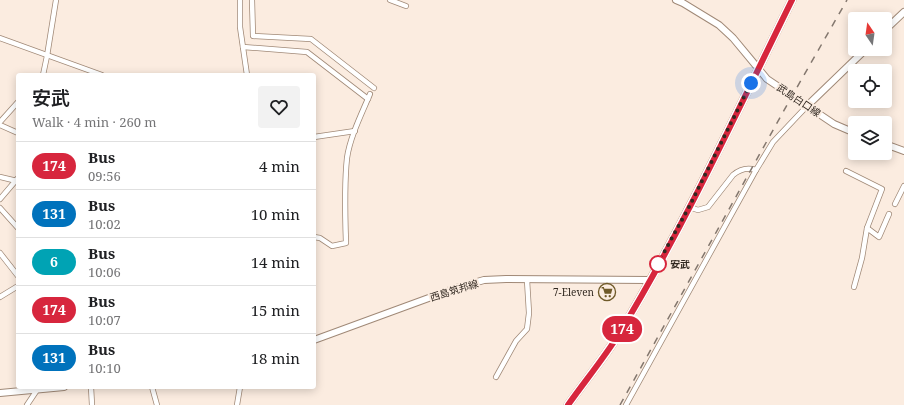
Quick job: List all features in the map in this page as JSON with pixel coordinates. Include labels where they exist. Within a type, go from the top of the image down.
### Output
[{"type":"main road","name":"武島白口線","points":[[676,0],[719,26],[733,38],[767,79],[796,99],[808,105],[834,124],[848,130]]},
{"type":"main road","points":[[568,405],[618,335],[649,280],[689,207],[792,0]]},
{"type":"main road","points":[[892,23],[904,12]]},
{"type":"main road","points":[[808,105],[859,56]]},
{"type":"main road","points":[[892,147],[904,151]]},
{"type":"main road","name":"西島筑邦線","points":[[316,339],[456,288],[484,280],[649,280]]},
{"type":"main road","points":[[0,393],[46,389]]},
{"type":"street","points":[[43,73],[56,0]]},
{"type":"street","points":[[240,0],[240,27],[246,73]]},
{"type":"street","points":[[252,0],[253,36],[311,39],[374,88]]},
{"type":"street","points":[[390,0],[406,6]]},
{"type":"street","points":[[0,38],[87,73]]},
{"type":"street","points":[[243,47],[307,52],[369,97],[355,131],[348,156],[345,203],[346,244],[332,246],[320,238],[316,237]]},
{"type":"street","points":[[0,122],[16,104]]},
{"type":"street","points":[[626,405],[756,170],[773,142],[808,105]]},
{"type":"street","points":[[0,125],[16,132]]},
{"type":"street","points":[[316,137],[355,131]]},
{"type":"street","points":[[689,207],[698,210],[708,207],[738,171],[744,169],[756,170]]},
{"type":"street","points":[[846,172],[882,189],[867,228],[862,258],[854,287]]},
{"type":"street","points":[[0,177],[16,180]]},
{"type":"street","points":[[0,198],[16,181]]},
{"type":"street","points":[[895,204],[904,186]]},
{"type":"street","points":[[0,208],[16,226]]},
{"type":"street","points":[[867,228],[879,237],[889,214]]},
{"type":"street","points":[[0,253],[16,273]]},
{"type":"street","points":[[496,378],[516,341],[526,329],[529,313],[527,280]]},
{"type":"street","points":[[0,296],[16,287]]},
{"type":"street","points":[[91,389],[92,405]]},
{"type":"street","points":[[153,389],[157,405]]},
{"type":"street","points":[[237,405],[240,389]]},
{"type":"street","points":[[28,405],[37,390]]},
{"type":"railway","points":[[620,405],[847,0]]},
{"type":"bus line","name":"174","points":[[568,405],[618,335],[649,280],[689,207],[792,0]]},
{"type":"place","name":"安武","points":[[658,264]]},
{"type":"place","name":"7-Eleven","points":[[607,292]]},
{"type":"route","points":[[658,264],[656,267],[689,207],[751,83]]}]
